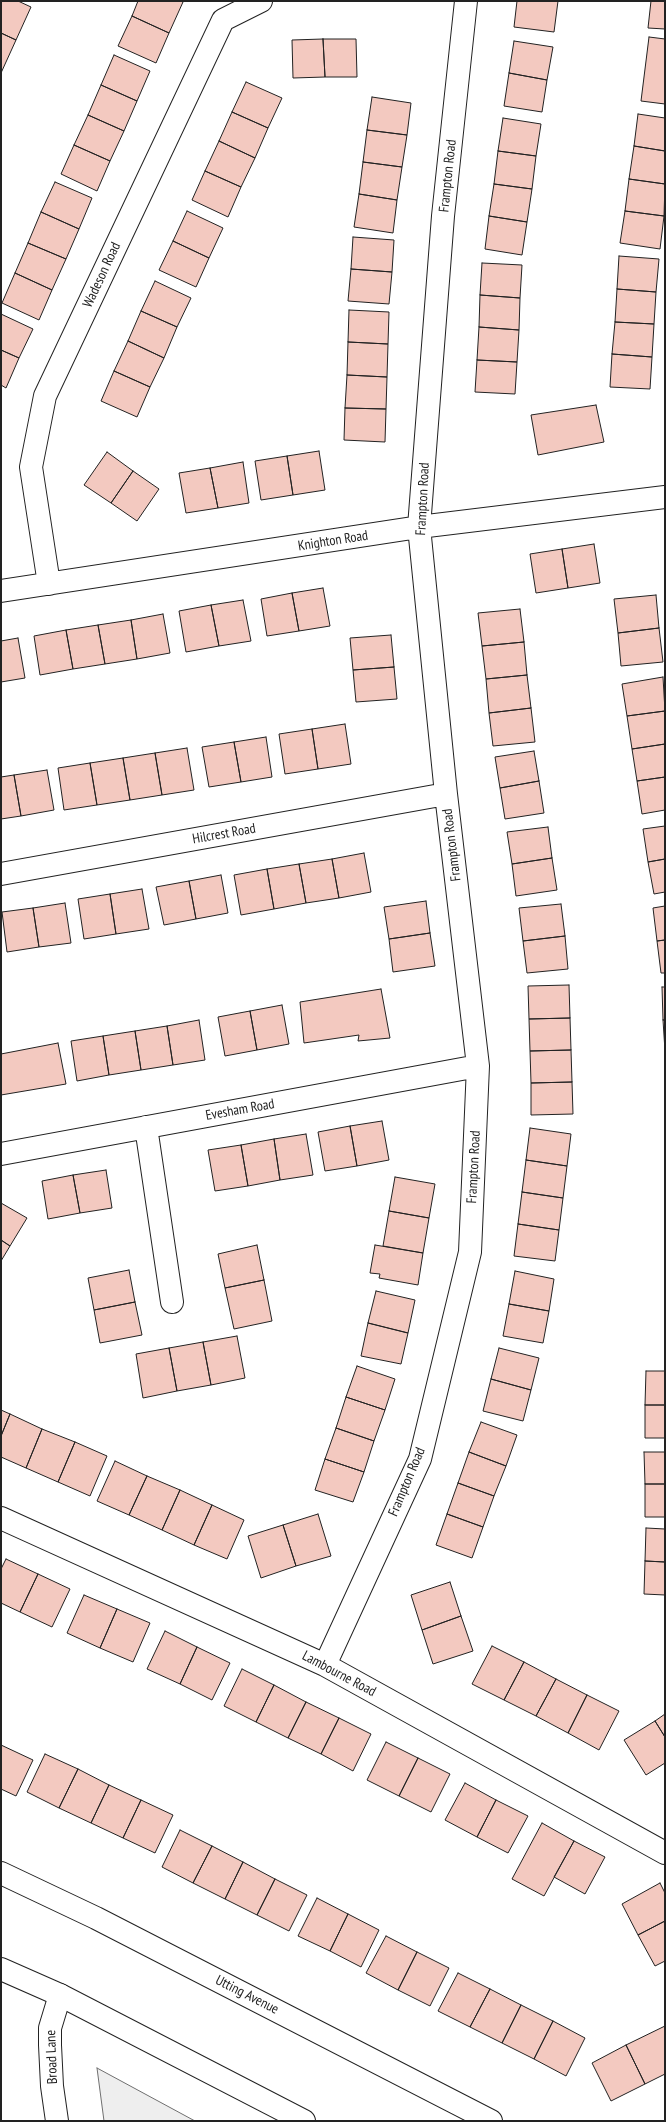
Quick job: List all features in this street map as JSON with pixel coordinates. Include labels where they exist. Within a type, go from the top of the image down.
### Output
[{"type":"street","name":"Wadeson Road","points":[[49,584],[31,467],[45,396],[223,20],[260,1]]},
{"type":"street","name":"Frampton Road","points":[[325,1665],[420,1458],[470,1252],[478,1066],[446,794],[419,528],[443,216],[466,1]]},
{"type":"street","name":"Knighton Road","points":[[1,591],[419,528],[665,497]]},
{"type":"street","name":"Hilcrest Road","points":[[1,874],[446,794]]},
{"type":"street","name":"Evesham Road","points":[[1,1154],[478,1066]]},
{"type":"street","points":[[146,1127],[172,1302]]},
{"type":"street","name":"Lambourne Road","points":[[1,1518],[325,1665],[665,1853]]},
{"type":"street","name":"Utting Avenue","points":[[1,1873],[96,1918],[491,2121]]},
{"type":"street","points":[[1,1969],[60,1995],[304,2121]]},
{"type":"street","name":"Broad Lane","points":[[58,2121],[52,2086],[50,2028],[60,1995]]},
{"type":"shaded area","points":[[97,2068],[195,2121],[104,2121]]},
{"type":"building","points":[[1,1],[18,1],[31,7],[16,40],[1,33]]},
{"type":"building","points":[[138,1],[183,2],[169,33],[132,16]]},
{"type":"building","points":[[517,1],[558,1],[554,32],[514,27]]},
{"type":"building","points":[[651,1],[665,1],[665,29],[648,28]]},
{"type":"building","points":[[132,16],[169,33],[156,63],[118,46]]},
{"type":"building","points":[[1,33],[16,40],[1,73]]},
{"type":"building","points":[[649,37],[665,39],[665,104],[641,101]]},
{"type":"building","points":[[323,39],[325,77],[293,78],[292,40]]},
{"type":"building","points":[[323,39],[356,39],[357,77],[325,77]]},
{"type":"building","points":[[514,41],[553,47],[547,80],[509,73]]},
{"type":"building","points":[[114,55],[150,71],[137,101],[101,85]]},
{"type":"building","points":[[509,73],[547,80],[542,112],[504,106]]},
{"type":"building","points":[[246,82],[282,98],[268,128],[232,112]]},
{"type":"building","points":[[101,85],[137,101],[124,131],[88,115]]},
{"type":"building","points":[[372,97],[411,103],[407,135],[367,130]]},
{"type":"building","points":[[232,112],[268,128],[255,158],[219,141]]},
{"type":"building","points":[[638,114],[665,118],[665,151],[634,146]]},
{"type":"building","points":[[88,115],[124,131],[110,161],[74,145]]},
{"type":"building","points":[[503,118],[541,124],[536,156],[498,151]]},
{"type":"building","points":[[367,130],[407,135],[402,167],[363,162]]},
{"type":"building","points":[[219,141],[255,158],[241,187],[205,171]]},
{"type":"building","points":[[74,145],[110,161],[97,191],[61,174]]},
{"type":"building","points":[[634,146],[665,151],[665,184],[629,179]]},
{"type":"building","points":[[498,151],[536,156],[532,189],[494,184]]},
{"type":"building","points":[[363,162],[402,167],[397,200],[359,194]]},
{"type":"building","points":[[205,171],[241,187],[228,217],[192,200]]},
{"type":"building","points":[[629,179],[665,184],[664,216],[625,211]]},
{"type":"building","points":[[55,182],[92,198],[79,229],[41,212]]},
{"type":"building","points":[[494,184],[532,189],[527,222],[489,216]]},
{"type":"building","points":[[359,194],[397,200],[393,233],[354,227]]},
{"type":"building","points":[[187,211],[223,228],[209,258],[173,241]]},
{"type":"building","points":[[625,211],[664,216],[660,249],[620,243]]},
{"type":"building","points":[[41,212],[79,229],[66,259],[28,243]]},
{"type":"building","points":[[489,216],[527,222],[522,255],[485,249]]},
{"type":"building","points":[[353,237],[394,240],[392,272],[351,269]]},
{"type":"building","points":[[173,241],[209,258],[196,287],[159,270]]},
{"type":"building","points":[[28,243],[66,259],[52,290],[15,273]]},
{"type":"building","points":[[619,256],[659,259],[656,292],[617,289]]},
{"type":"building","points":[[482,263],[522,265],[520,298],[480,295]]},
{"type":"building","points":[[351,269],[392,272],[389,304],[348,301]]},
{"type":"building","points":[[15,273],[52,290],[39,320],[2,303]]},
{"type":"building","points":[[155,281],[191,298],[177,327],[141,311]]},
{"type":"building","points":[[617,289],[656,292],[654,324],[615,322]]},
{"type":"building","points":[[480,295],[520,298],[519,330],[479,327]]},
{"type":"building","points":[[349,310],[389,312],[388,344],[348,342]]},
{"type":"building","points":[[141,311],[177,327],[164,358],[128,341]]},
{"type":"building","points":[[1,314],[33,329],[19,358],[1,350]]},
{"type":"building","points":[[615,322],[654,324],[652,357],[612,354]]},
{"type":"building","points":[[479,327],[519,330],[517,362],[477,360]]},
{"type":"building","points":[[128,341],[164,358],[150,387],[114,371]]},
{"type":"building","points":[[348,342],[388,344],[387,377],[347,375]]},
{"type":"building","points":[[1,350],[19,358],[6,388],[1,385]]},
{"type":"building","points":[[612,354],[652,357],[650,389],[610,387]]},
{"type":"building","points":[[477,360],[517,362],[515,394],[475,392]]},
{"type":"building","points":[[114,371],[150,387],[137,417],[101,401]]},
{"type":"building","points":[[347,375],[387,377],[386,409],[345,408]]},
{"type":"building","points":[[596,405],[604,442],[538,455],[531,415]]},
{"type":"building","points":[[345,408],[386,409],[385,442],[344,440]]},
{"type":"building","points":[[319,451],[325,490],[293,495],[287,456]]},
{"type":"building","points":[[107,452],[133,471],[111,503],[84,485]]},
{"type":"building","points":[[287,456],[293,495],[261,500],[255,461]]},
{"type":"building","points":[[243,462],[249,503],[218,508],[210,468]]},
{"type":"building","points":[[210,468],[218,508],[186,513],[179,473]]},
{"type":"building","points":[[133,471],[159,489],[137,521],[111,503]]},
{"type":"building","points":[[594,544],[600,583],[568,588],[562,549]]},
{"type":"building","points":[[562,549],[568,588],[536,593],[530,554]]},
{"type":"building","points":[[323,588],[330,626],[299,631],[292,593]]},
{"type":"building","points":[[292,593],[299,631],[267,636],[261,599]]},
{"type":"building","points":[[656,595],[659,628],[618,633],[614,599]]},
{"type":"building","points":[[243,600],[251,641],[219,646],[211,605]]},
{"type":"building","points":[[211,605],[219,646],[186,652],[179,611]]},
{"type":"building","points":[[520,609],[524,642],[482,646],[478,613]]},
{"type":"building","points":[[163,614],[170,653],[137,659],[131,620]]},
{"type":"building","points":[[131,620],[137,659],[105,664],[98,625]]},
{"type":"building","points":[[98,625],[105,664],[73,669],[66,630]]},
{"type":"building","points":[[659,628],[663,662],[621,666],[618,633]]},
{"type":"building","points":[[66,630],[73,669],[40,675],[34,636]]},
{"type":"building","points":[[391,635],[394,667],[353,670],[350,638]]},
{"type":"building","points":[[18,638],[25,678],[1,682],[1,641]]},
{"type":"building","points":[[524,642],[527,675],[486,679],[482,646]]},
{"type":"building","points":[[394,667],[397,699],[356,702],[353,670]]},
{"type":"building","points":[[527,675],[531,708],[489,713],[486,679]]},
{"type":"building","points":[[663,677],[665,711],[627,716],[622,684]]},
{"type":"building","points":[[531,708],[535,742],[493,746],[489,713]]},
{"type":"building","points":[[665,711],[665,744],[632,749],[627,716]]},
{"type":"building","points":[[345,724],[351,764],[318,769],[312,729]]},
{"type":"building","points":[[312,729],[318,769],[285,774],[279,734]]},
{"type":"building","points":[[266,737],[272,777],[241,782],[234,742]]},
{"type":"building","points":[[234,742],[241,782],[209,787],[202,747]]},
{"type":"building","points":[[665,744],[665,777],[637,781],[632,749]]},
{"type":"building","points":[[187,748],[194,790],[162,795],[155,753]]},
{"type":"building","points":[[534,751],[539,781],[500,788],[495,757]]},
{"type":"building","points":[[155,753],[162,795],[130,800],[123,758]]},
{"type":"building","points":[[123,758],[130,800],[97,805],[90,763]]},
{"type":"building","points":[[90,763],[97,805],[64,810],[58,768]]},
{"type":"building","points":[[47,770],[54,810],[21,816],[14,775]]},
{"type":"building","points":[[14,775],[21,816],[1,819],[1,777]]},
{"type":"building","points":[[665,777],[665,810],[642,814],[637,781]]},
{"type":"building","points":[[539,781],[544,813],[505,819],[500,788]]},
{"type":"building","points":[[665,826],[665,859],[648,862],[643,829]]},
{"type":"building","points":[[548,827],[552,858],[512,864],[507,832]]},
{"type":"building","points":[[364,853],[371,892],[339,898],[332,859]]},
{"type":"building","points":[[552,858],[557,890],[516,896],[512,864]]},
{"type":"building","points":[[332,859],[339,898],[306,903],[299,864]]},
{"type":"building","points":[[665,859],[665,892],[654,894],[648,862]]},
{"type":"building","points":[[299,864],[306,903],[274,909],[267,869]]},
{"type":"building","points":[[267,869],[274,909],[241,915],[234,875]]},
{"type":"building","points":[[221,875],[228,913],[196,919],[189,881]]},
{"type":"building","points":[[189,881],[196,919],[164,925],[156,887]]},
{"type":"building","points":[[142,889],[149,929],[116,934],[110,894]]},
{"type":"building","points":[[110,894],[116,934],[84,939],[78,899]]},
{"type":"building","points":[[426,901],[430,933],[389,939],[384,907]]},
{"type":"building","points":[[65,903],[71,943],[39,947],[33,908]]},
{"type":"building","points":[[561,904],[565,936],[523,941],[519,908]]},
{"type":"building","points":[[665,906],[665,940],[657,941],[653,908]]},
{"type":"building","points":[[33,908],[39,947],[7,952],[2,912]]},
{"type":"building","points":[[430,933],[435,966],[393,972],[389,939]]},
{"type":"building","points":[[565,936],[568,969],[527,973],[523,941]]},
{"type":"building","points":[[665,940],[665,973],[661,973],[657,941]]},
{"type":"building","points":[[569,985],[570,1018],[529,1019],[528,986]]},
{"type":"building","points":[[662,987],[665,987],[665,1020],[663,1020]]},
{"type":"building","points":[[381,989],[390,1038],[358,1041],[359,1035],[304,1043],[300,1002]]},
{"type":"building","points":[[282,1005],[289,1044],[257,1050],[250,1011]]},
{"type":"building","points":[[250,1011],[257,1050],[225,1056],[218,1017]]},
{"type":"building","points":[[570,1018],[571,1050],[530,1051],[529,1019]]},
{"type":"building","points":[[199,1020],[205,1060],[173,1065],[167,1026]]},
{"type":"building","points":[[663,1020],[665,1020],[665,1051]]},
{"type":"building","points":[[167,1026],[173,1065],[141,1070],[135,1031]]},
{"type":"building","points":[[135,1031],[141,1070],[109,1075],[103,1036]]},
{"type":"building","points":[[103,1036],[109,1075],[77,1081],[71,1041]]},
{"type":"building","points":[[58,1043],[66,1084],[1,1095],[1,1054]]},
{"type":"building","points":[[571,1050],[572,1082],[531,1083],[530,1051]]},
{"type":"building","points":[[572,1082],[573,1114],[531,1115],[531,1083]]},
{"type":"building","points":[[382,1121],[389,1160],[357,1166],[350,1126]]},
{"type":"building","points":[[350,1126],[357,1166],[325,1171],[318,1132]]},
{"type":"building","points":[[530,1128],[571,1134],[567,1166],[526,1160]]},
{"type":"building","points":[[306,1134],[313,1175],[280,1180],[274,1139]]},
{"type":"building","points":[[274,1139],[280,1180],[248,1186],[241,1145]]},
{"type":"building","points":[[241,1145],[248,1186],[215,1191],[208,1150]]},
{"type":"building","points":[[526,1160],[567,1166],[563,1198],[522,1192]]},
{"type":"building","points":[[106,1170],[112,1208],[80,1213],[73,1175]]},
{"type":"building","points":[[73,1175],[80,1213],[48,1219],[42,1181]]},
{"type":"building","points":[[395,1177],[435,1184],[429,1218],[389,1211]]},
{"type":"building","points":[[522,1192],[563,1198],[559,1230],[518,1224]]},
{"type":"building","points":[[1,1203],[27,1218],[10,1246],[1,1240]]},
{"type":"building","points":[[389,1211],[429,1218],[423,1253],[383,1246]]},
{"type":"building","points":[[518,1224],[559,1230],[555,1261],[514,1256]]},
{"type":"building","points":[[1,1240],[10,1246],[1,1261]]},
{"type":"building","points":[[257,1245],[264,1280],[225,1288],[218,1254]]},
{"type":"building","points":[[375,1245],[423,1253],[418,1285],[379,1278],[380,1274],[370,1273]]},
{"type":"building","points":[[129,1270],[135,1302],[94,1310],[88,1278]]},
{"type":"building","points":[[515,1271],[554,1279],[549,1311],[509,1304]]},
{"type":"building","points":[[264,1280],[272,1321],[234,1329],[225,1288]]},
{"type":"building","points":[[376,1291],[415,1300],[408,1333],[368,1323]]},
{"type":"building","points":[[135,1302],[142,1335],[100,1343],[94,1310]]},
{"type":"building","points":[[509,1304],[549,1311],[543,1343],[503,1336]]},
{"type":"building","points":[[368,1323],[408,1333],[401,1364],[361,1356]]},
{"type":"building","points":[[237,1336],[245,1378],[211,1385],[203,1342]]},
{"type":"building","points":[[203,1342],[211,1385],[177,1391],[169,1348]]},
{"type":"building","points":[[169,1348],[177,1391],[143,1398],[136,1354]]},
{"type":"building","points":[[499,1348],[539,1358],[531,1390],[491,1379]]},
{"type":"building","points":[[357,1366],[395,1379],[385,1410],[346,1397]]},
{"type":"building","points":[[646,1371],[665,1371],[665,1405],[645,1405]]},
{"type":"building","points":[[491,1379],[531,1390],[523,1421],[483,1411]]},
{"type":"building","points":[[346,1397],[385,1410],[374,1441],[336,1428]]},
{"type":"building","points":[[645,1405],[665,1405],[665,1438],[645,1438]]},
{"type":"building","points":[[1,1410],[10,1414],[1,1436]]},
{"type":"building","points":[[10,1414],[42,1429],[26,1468],[1,1457],[1,1436]]},
{"type":"building","points":[[481,1422],[517,1435],[506,1466],[469,1452]]},
{"type":"building","points":[[336,1428],[374,1441],[364,1472],[325,1459]]},
{"type":"building","points":[[42,1429],[75,1442],[58,1482],[26,1468]]},
{"type":"building","points":[[75,1442],[107,1456],[90,1496],[58,1482]]},
{"type":"building","points":[[469,1452],[506,1466],[494,1496],[458,1483]]},
{"type":"building","points":[[644,1452],[665,1452],[665,1484],[645,1484]]},
{"type":"building","points":[[325,1459],[364,1472],[353,1502],[315,1490]]},
{"type":"building","points":[[115,1461],[147,1476],[129,1515],[97,1501]]},
{"type":"building","points":[[147,1476],[180,1490],[162,1530],[129,1515]]},
{"type":"building","points":[[458,1483],[494,1496],[483,1527],[447,1514]]},
{"type":"building","points":[[645,1484],[665,1484],[665,1517],[645,1517]]},
{"type":"building","points":[[180,1490],[212,1505],[194,1545],[162,1530]]},
{"type":"building","points":[[212,1505],[244,1520],[227,1559],[194,1545]]},
{"type":"building","points":[[318,1514],[331,1556],[296,1566],[283,1525]]},
{"type":"building","points":[[447,1514],[483,1527],[472,1558],[436,1545]]},
{"type":"building","points":[[283,1525],[296,1566],[261,1578],[248,1536]]},
{"type":"building","points":[[646,1528],[665,1529],[665,1562],[645,1561]]},
{"type":"building","points":[[6,1559],[38,1574],[20,1612],[1,1603],[1,1569]]},
{"type":"building","points":[[645,1561],[665,1562],[665,1595],[644,1594]]},
{"type":"building","points":[[38,1574],[70,1589],[52,1627],[20,1612]]},
{"type":"building","points":[[450,1582],[461,1616],[422,1630],[411,1595]]},
{"type":"building","points":[[84,1595],[117,1609],[100,1648],[67,1633]]},
{"type":"building","points":[[117,1609],[150,1623],[133,1662],[100,1648]]},
{"type":"building","points":[[461,1616],[473,1651],[433,1664],[422,1630]]},
{"type":"building","points":[[165,1631],[197,1647],[180,1684],[147,1669]]},
{"type":"building","points":[[492,1646],[524,1662],[504,1700],[472,1684]]},
{"type":"building","points":[[197,1647],[230,1663],[212,1700],[180,1684]]},
{"type":"building","points":[[524,1662],[556,1679],[536,1716],[504,1700]]},
{"type":"building","points":[[242,1669],[274,1685],[256,1722],[224,1706]]},
{"type":"building","points":[[556,1679],[587,1695],[568,1733],[536,1716]]},
{"type":"building","points":[[274,1685],[306,1702],[288,1738],[256,1722]]},
{"type":"building","points":[[587,1695],[619,1711],[599,1750],[568,1733]]},
{"type":"building","points":[[306,1702],[339,1718],[321,1754],[288,1738]]},
{"type":"building","points":[[665,1714],[665,1737],[655,1721]]},
{"type":"building","points":[[339,1718],[371,1734],[353,1771],[321,1754]]},
{"type":"building","points":[[655,1721],[665,1737],[665,1763],[646,1775],[624,1740]]},
{"type":"building","points":[[386,1742],[418,1758],[399,1796],[367,1780]]},
{"type":"building","points":[[1,1745],[33,1760],[16,1796],[1,1789]]},
{"type":"building","points":[[45,1754],[78,1769],[59,1808],[27,1792]]},
{"type":"building","points":[[418,1758],[450,1774],[431,1812],[399,1796]]},
{"type":"building","points":[[78,1769],[109,1785],[91,1823],[59,1808]]},
{"type":"building","points":[[465,1783],[496,1800],[477,1837],[445,1820]]},
{"type":"building","points":[[109,1785],[141,1800],[123,1838],[91,1823]]},
{"type":"building","points":[[141,1800],[173,1815],[155,1853],[123,1838]]},
{"type":"building","points":[[496,1800],[528,1816],[508,1853],[477,1837]]},
{"type":"building","points":[[542,1823],[574,1841],[544,1896],[512,1879]]},
{"type":"building","points":[[180,1830],[212,1846],[193,1883],[162,1867]]},
{"type":"building","points":[[574,1841],[605,1857],[585,1894],[554,1877]]},
{"type":"building","points":[[212,1846],[243,1862],[225,1899],[193,1883]]},
{"type":"building","points":[[243,1862],[275,1879],[257,1915],[225,1899]]},
{"type":"building","points":[[275,1879],[307,1895],[289,1931],[257,1915]]},
{"type":"building","points":[[660,1883],[665,1893],[665,1921],[638,1935],[622,1904]]},
{"type":"building","points":[[317,1898],[348,1914],[330,1951],[298,1936]]},
{"type":"building","points":[[348,1914],[379,1930],[361,1967],[330,1951]]},
{"type":"building","points":[[665,1921],[665,1961],[655,1966],[638,1935]]},
{"type":"building","points":[[386,1936],[417,1952],[398,1990],[366,1973]]},
{"type":"building","points":[[417,1952],[449,1968],[430,2006],[398,1990]]},
{"type":"building","points":[[458,1973],[490,1989],[470,2027],[438,2011]]},
{"type":"building","points":[[490,1989],[521,2005],[502,2043],[470,2027]]},
{"type":"building","points":[[521,2005],[553,2021],[534,2059],[502,2043]]},
{"type":"building","points":[[553,2021],[585,2038],[566,2076],[534,2059]]},
{"type":"building","points":[[665,2026],[665,2074],[645,2084],[626,2045]]},
{"type":"building","points":[[626,2045],[645,2084],[611,2101],[592,2063]]}]
